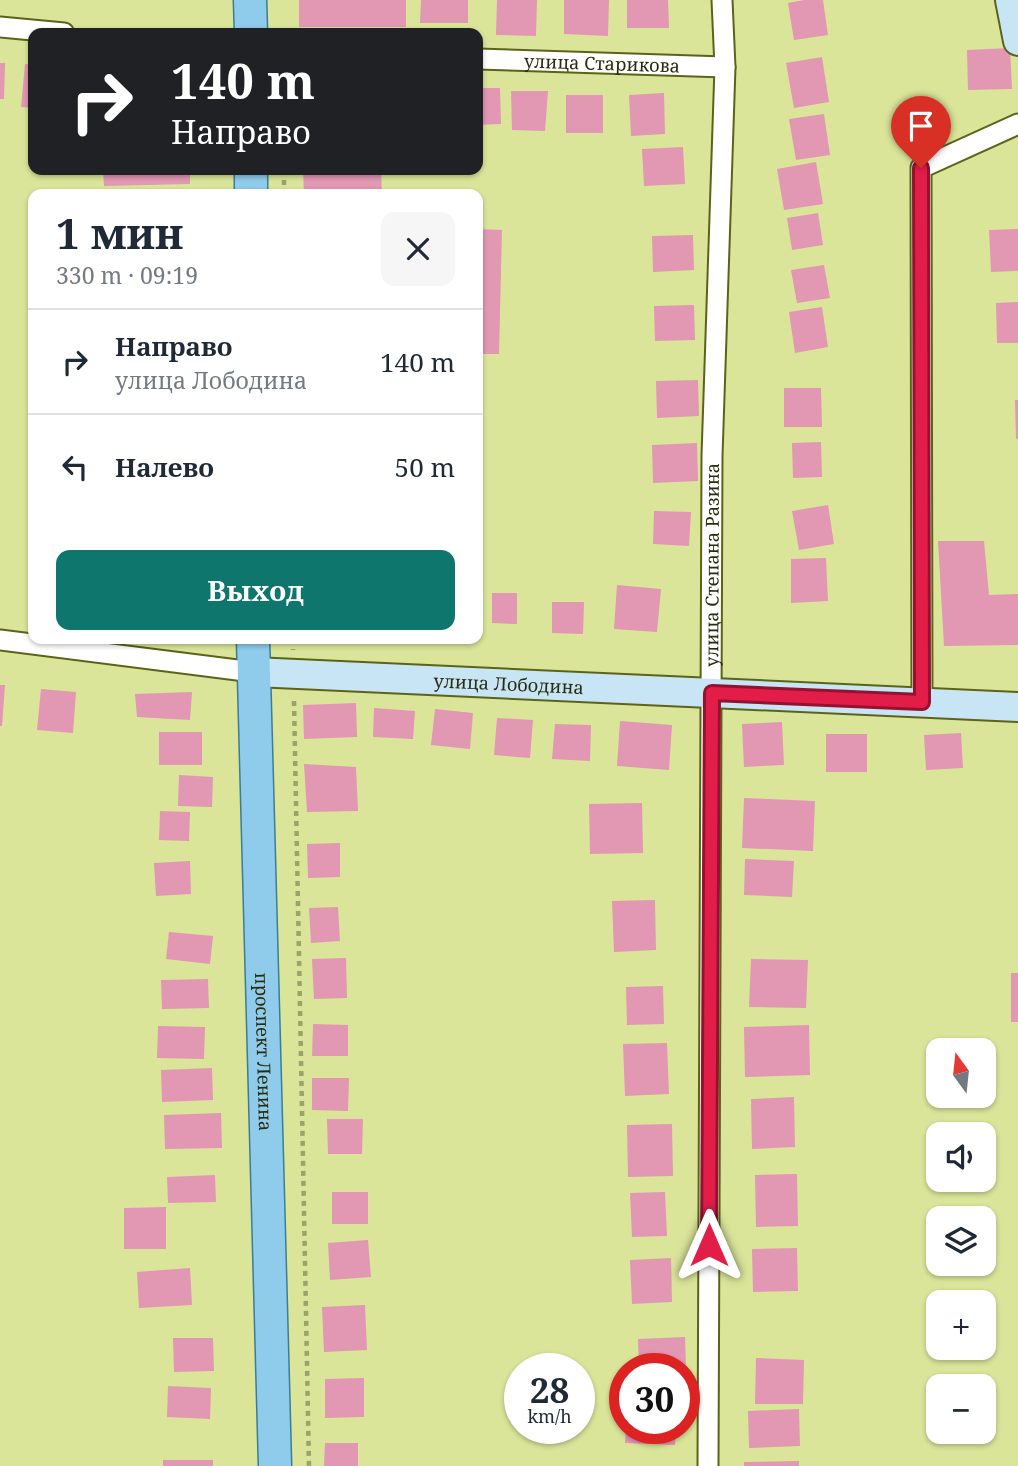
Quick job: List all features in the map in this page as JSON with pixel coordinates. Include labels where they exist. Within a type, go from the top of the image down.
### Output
[{"type":"main road","points":[[250,0],[251,28]]},
{"type":"main road","name":"проспект Ленина","points":[[253,644],[275,1466]]},
{"type":"street","name":"улица Степана Разина","points":[[708,1466],[712,456],[725,68],[722,0]]},
{"type":"street","points":[[1010,0],[1018,41]]},
{"type":"street","points":[[0,27],[28,30]]},
{"type":"street","name":"улица Старикова","points":[[483,59],[725,68]]},
{"type":"street","points":[[922,702],[921,168],[1018,124]]},
{"type":"street","name":"улица Лободина","points":[[0,640],[28,644]]},
{"type":"street","name":"улица Лободина","points":[[32,644],[253,672],[1018,707]]},
{"type":"path","points":[[293,644],[309,1466]]},
{"type":"building","points":[[299,0],[406,0],[406,27],[299,27]]},
{"type":"building","points":[[421,0],[468,0],[468,23],[420,23]]},
{"type":"building","points":[[497,0],[537,0],[536,36],[496,35]]},
{"type":"building","points":[[564,0],[609,0],[608,36],[564,34]]},
{"type":"building","points":[[627,0],[668,0],[669,28],[627,28]]},
{"type":"building","points":[[823,0],[828,35],[794,40],[788,3]]},
{"type":"building","points":[[1010,48],[1012,89],[968,90],[967,50]]},
{"type":"building","points":[[822,57],[829,102],[794,108],[786,63]]},
{"type":"building","points":[[0,63],[5,63],[4,99],[0,99]]},
{"type":"building","points":[[25,64],[28,64],[28,108],[21,107]]},
{"type":"building","points":[[483,88],[500,88],[501,124],[483,125]]},
{"type":"building","points":[[511,91],[548,91],[545,131],[512,130]]},
{"type":"building","points":[[664,93],[665,134],[631,136],[629,95]]},
{"type":"building","points":[[566,95],[603,95],[603,133],[566,133]]},
{"type":"building","points":[[824,114],[830,155],[796,160],[789,119]]},
{"type":"building","points":[[683,147],[685,184],[644,186],[642,149]]},
{"type":"building","points":[[816,162],[823,204],[784,210],[777,169]]},
{"type":"building","points":[[103,175],[190,175],[190,184],[104,186]]},
{"type":"building","points":[[303,175],[381,175],[382,189],[304,189]]},
{"type":"building","points":[[818,213],[823,245],[792,250],[787,218]]},
{"type":"building","points":[[483,229],[502,230],[499,354],[483,354]]},
{"type":"building","points":[[1018,229],[1018,271],[991,272],[989,230]]},
{"type":"building","points":[[693,235],[694,270],[653,272],[652,236]]},
{"type":"building","points":[[824,265],[830,298],[797,303],[791,270]]},
{"type":"building","points":[[1018,302],[1018,343],[997,343],[996,303]]},
{"type":"building","points":[[694,305],[695,340],[655,341],[654,306]]},
{"type":"building","points":[[822,307],[828,347],[795,353],[789,312]]},
{"type":"building","points":[[698,380],[699,416],[657,418],[656,381]]},
{"type":"building","points":[[784,388],[821,388],[822,427],[784,427]]},
{"type":"building","points":[[1015,400],[1018,400],[1018,439],[1016,439]]},
{"type":"building","points":[[821,442],[822,477],[793,478],[792,443]]},
{"type":"building","points":[[697,443],[698,481],[653,483],[652,445]]},
{"type":"building","points":[[828,505],[834,544],[799,550],[792,511]]},
{"type":"building","points":[[654,511],[691,512],[689,546],[653,544]]},
{"type":"building","points":[[938,541],[984,541],[989,595],[1018,594],[1018,645],[944,646]]},
{"type":"building","points":[[826,558],[828,601],[791,603],[791,559]]},
{"type":"building","points":[[617,585],[661,589],[657,632],[614,629]]},
{"type":"building","points":[[492,593],[517,593],[517,624],[492,623]]},
{"type":"building","points":[[552,602],[584,602],[583,634],[552,633]]},
{"type":"building","points":[[0,685],[5,685],[2,726],[0,726]]},
{"type":"building","points":[[41,689],[76,692],[73,733],[37,730]]},
{"type":"building","points":[[192,692],[190,720],[137,717],[135,694]]},
{"type":"building","points":[[356,703],[357,737],[304,739],[303,705]]},
{"type":"building","points":[[374,708],[415,711],[413,739],[373,737]]},
{"type":"building","points":[[435,709],[473,713],[470,749],[431,745]]},
{"type":"building","points":[[497,718],[533,720],[530,758],[494,755]]},
{"type":"building","points":[[620,721],[672,725],[669,770],[617,766]]},
{"type":"building","points":[[782,722],[784,765],[744,767],[742,724]]},
{"type":"building","points":[[555,724],[591,725],[590,761],[552,759]]},
{"type":"building","points":[[159,732],[202,732],[202,765],[159,765]]},
{"type":"building","points":[[961,733],[963,768],[926,770],[924,735]]},
{"type":"building","points":[[826,734],[867,734],[867,772],[826,772]]},
{"type":"building","points":[[304,764],[356,767],[358,811],[307,812]]},
{"type":"building","points":[[179,775],[213,777],[212,807],[178,806]]},
{"type":"building","points":[[744,798],[815,801],[813,851],[742,848]]},
{"type":"building","points":[[642,803],[643,853],[590,854],[589,804]]},
{"type":"building","points":[[160,811],[190,812],[189,841],[159,840]]},
{"type":"building","points":[[340,843],[340,877],[308,878],[307,844]]},
{"type":"building","points":[[745,859],[794,861],[792,897],[744,895]]},
{"type":"building","points":[[190,861],[191,894],[156,896],[154,863]]},
{"type":"building","points":[[655,900],[656,950],[614,952],[612,901]]},
{"type":"building","points":[[338,907],[340,941],[311,943],[309,908]]},
{"type":"building","points":[[169,932],[213,936],[210,964],[166,959]]},
{"type":"building","points":[[346,958],[347,998],[314,999],[312,959]]},
{"type":"building","points":[[751,959],[808,960],[806,1008],[749,1007]]},
{"type":"building","points":[[1011,973],[1018,973],[1018,1022],[1011,1022]]},
{"type":"building","points":[[208,979],[209,1008],[162,1009],[161,980]]},
{"type":"building","points":[[663,986],[664,1024],[627,1025],[626,987]]},
{"type":"building","points":[[313,1024],[348,1025],[348,1056],[312,1056]]},
{"type":"building","points":[[809,1025],[810,1075],[745,1077],[744,1027]]},
{"type":"building","points":[[158,1026],[205,1027],[204,1059],[157,1058]]},
{"type":"building","points":[[667,1043],[669,1094],[625,1096],[623,1044]]},
{"type":"building","points":[[212,1068],[213,1100],[162,1102],[161,1070]]},
{"type":"building","points":[[312,1078],[349,1078],[348,1111],[312,1110]]},
{"type":"building","points":[[794,1097],[795,1147],[752,1149],[751,1099]]},
{"type":"building","points":[[221,1113],[222,1148],[165,1149],[164,1115]]},
{"type":"building","points":[[327,1119],[363,1119],[362,1154],[328,1154]]},
{"type":"building","points":[[672,1124],[673,1176],[628,1177],[627,1125]]},
{"type":"building","points":[[797,1174],[798,1226],[756,1227],[755,1175]]},
{"type":"building","points":[[215,1175],[216,1202],[168,1203],[167,1177]]},
{"type":"building","points":[[332,1192],[368,1192],[368,1224],[332,1224]]},
{"type":"building","points":[[665,1192],[667,1236],[632,1237],[630,1193]]},
{"type":"building","points":[[166,1207],[166,1249],[124,1249],[124,1208]]},
{"type":"building","points":[[368,1240],[371,1277],[330,1280],[328,1243]]},
{"type":"building","points":[[797,1248],[798,1291],[753,1292],[752,1249]]},
{"type":"building","points":[[671,1258],[672,1302],[632,1304],[630,1260]]},
{"type":"building","points":[[190,1268],[192,1305],[139,1308],[137,1272]]},
{"type":"building","points":[[365,1305],[367,1350],[324,1352],[322,1307]]},
{"type":"building","points":[[685,1337],[686,1353],[638,1353],[638,1339]]},
{"type":"building","points":[[173,1338],[213,1338],[214,1371],[174,1372]]},
{"type":"building","points":[[756,1358],[804,1360],[803,1404],[755,1404]]},
{"type":"building","points":[[364,1378],[364,1417],[325,1418],[325,1379]]},
{"type":"building","points":[[168,1386],[211,1388],[210,1419],[167,1417]]},
{"type":"building","points":[[799,1409],[800,1446],[749,1448],[748,1411]]},
{"type":"building","points":[[325,1443],[358,1443],[358,1466],[324,1466]]},
{"type":"building","points":[[163,1460],[213,1460],[213,1466],[163,1466]]},
{"type":"building","points":[[799,1461],[799,1466],[744,1466],[744,1462]]},
{"type":"route","points":[[709,1245],[712,693],[922,702],[921,168]]}]
